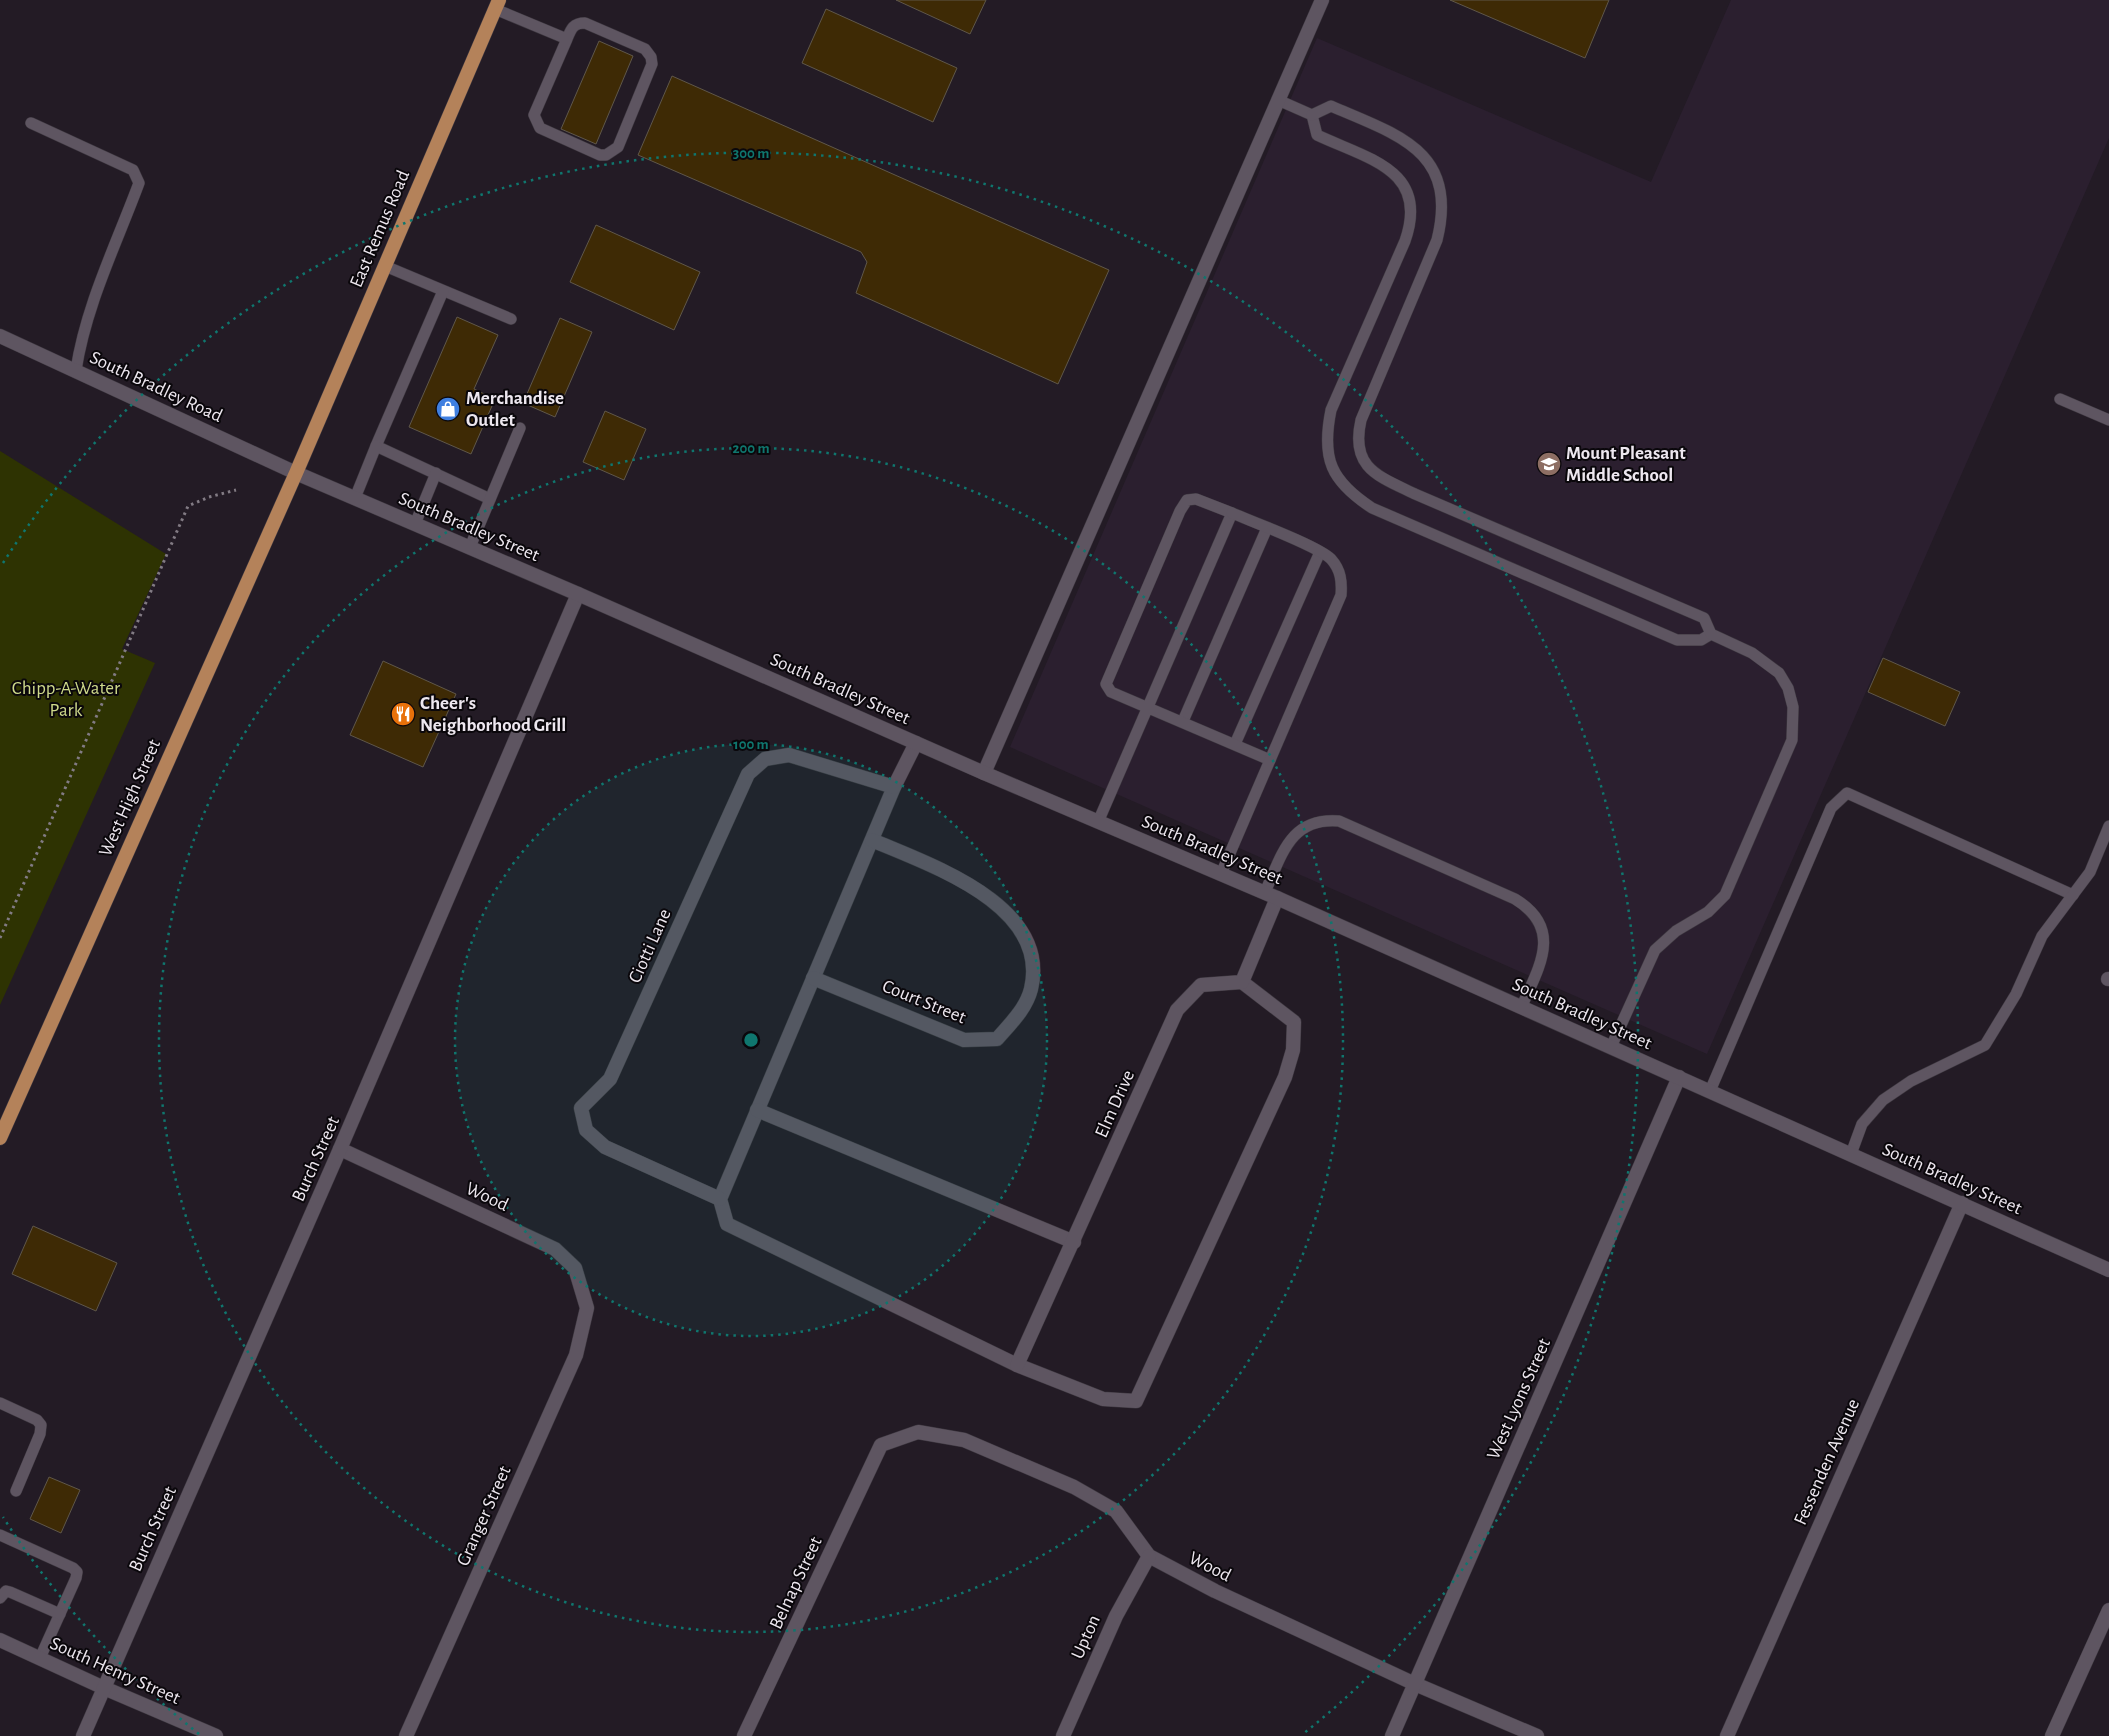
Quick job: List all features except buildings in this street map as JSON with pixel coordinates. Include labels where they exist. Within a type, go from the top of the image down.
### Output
[{"type":"main road","name":"East Remus Road","points":[[296,473],[497,4]]},
{"type":"main road","name":"West High Street","points":[[0,1138],[296,473]]},
{"type":"street","points":[[984,773],[1322,0]]},
{"type":"street","name":"South Bradley Road","points":[[0,336],[296,473]]},
{"type":"street","name":"South Bradley Street","points":[[296,473],[578,594],[984,773],[1271,895],[2109,1270]]},
{"type":"street","name":"Burch Street","points":[[83,1736],[340,1149],[578,594]]},
{"type":"street","points":[[916,743],[894,787],[720,1199],[727,1224],[1017,1365],[1103,1399],[1136,1401],[1285,1078],[1294,1050],[1294,1022],[1242,982],[1271,895]]},
{"type":"street","name":"Ciotti Lane","points":[[720,1199],[605,1147],[586,1130],[581,1108],[610,1079],[748,774],[765,759],[789,755],[894,787]]},
{"type":"street","name":"Court Street","points":[[813,978],[964,1040],[997,1039],[1020,1012],[1031,989],[1033,961],[1024,936],[1006,912],[960,879],[872,840]]},
{"type":"street","name":"Elm Drive","points":[[1017,1365],[1177,1010],[1201,985],[1242,982]]},
{"type":"street","name":"West Lyons Street","points":[[1392,1736],[1679,1077]]},
{"type":"street","points":[[757,1110],[1074,1242]]},
{"type":"street","name":"Wood","points":[[340,1149],[555,1249],[575,1268],[587,1308]]},
{"type":"street","name":"Fessenden Avenue","points":[[1727,1736],[1962,1203]]},
{"type":"street","name":"Granger Street","points":[[406,1736],[576,1355],[587,1308]]},
{"type":"street","name":"Wood","points":[[881,1445],[918,1432],[964,1440],[1074,1487],[1116,1511],[1149,1556],[1215,1591],[1415,1684],[1537,1736]]},
{"type":"street","name":"Belnap Street","points":[[744,1736],[881,1445]]},
{"type":"street","name":"Upton","points":[[1063,1736],[1116,1616],[1149,1556]]},
{"type":"street","points":[[2052,1736],[2109,1610]]},
{"type":"street","name":"South Henry Street","points":[[0,1640],[104,1688],[216,1736]]},
{"type":"lane","points":[[497,4],[567,39]]},
{"type":"lane","points":[[577,23],[585,23],[645,50],[651,57],[652,64],[618,147],[606,155],[540,128],[534,115],[567,39],[573,26],[577,23]]},
{"type":"lane","points":[[1278,100],[1312,115],[1331,106],[1398,135],[1412,145],[1428,161],[1437,179],[1442,197],[1442,217],[1437,240],[1361,420],[1357,438],[1364,462],[1371,470],[1385,480],[1415,494],[1704,618],[1712,634],[1752,653],[1779,674],[1788,688],[1793,707],[1792,740],[1725,895],[1708,912],[1676,931],[1655,950],[1611,1047]]},
{"type":"lane","points":[[1312,115],[1317,135],[1392,170],[1406,187],[1412,206],[1410,227],[1405,241],[1331,410],[1326,435],[1328,454],[1333,469],[1343,484],[1372,508],[1677,640],[1701,640],[1712,634]]},
{"type":"lane","points":[[32,123],[133,170],[139,183],[96,290],[80,344],[76,370]]},
{"type":"lane","points":[[385,266],[511,319]]},
{"type":"lane","points":[[355,498],[443,291]]},
{"type":"lane","points":[[2060,399],[2109,420]]},
{"type":"lane","points":[[470,547],[520,428]]},
{"type":"lane","points":[[376,446],[490,498]]},
{"type":"lane","points":[[415,524],[436,473]]},
{"type":"lane","points":[[1221,874],[1341,596],[1340,574],[1330,558],[1320,552],[1232,513],[1196,499],[1187,500],[1180,511],[1113,663],[1106,684],[1111,692],[1270,760]]},
{"type":"lane","points":[[1098,822],[1232,513]]},
{"type":"lane","points":[[1183,722],[1267,528]]},
{"type":"lane","points":[[1235,744],[1320,552]]},
{"type":"lane","points":[[1710,1091],[1831,808],[1847,793],[2073,894]]},
{"type":"lane","points":[[1271,895],[1286,845],[1294,834],[1306,826],[1327,820],[1339,821],[1515,899],[1528,907],[1537,918],[1543,930],[1544,945],[1543,958],[1521,1008]]},
{"type":"lane","points":[[1851,1154],[1862,1124],[1883,1100],[1911,1082],[1985,1045],[2016,994],[2042,936],[2090,872],[2109,826]]},
{"type":"lane","points":[[0,1403],[37,1420],[41,1426],[40,1434],[16,1491]]},
{"type":"lane","points":[[0,1535],[74,1568],[77,1572],[40,1658]]},
{"type":"lane","points":[[0,1598],[6,1591],[10,1592],[60,1614]]},
{"type":"path","points":[[0,938],[188,506],[209,497],[236,490]]},
{"type":"shaded area","name":"Mount Pleasant Middle School","points":[[1731,0],[2109,0],[2109,138],[1707,1054],[1010,747],[1317,38],[1651,182]]},
{"type":"green space","name":"Chipp-A-Water Park","points":[[0,451],[166,554],[122,649],[155,663],[0,1005]]},
{"type":"place","name":"Merchandise Outlet","points":[[448,409]]},
{"type":"place","name":"Mount Pleasant Middle School","points":[[1549,464]]},
{"type":"place","name":"Cheer's Neighborhood Grill","points":[[403,714]]}]
